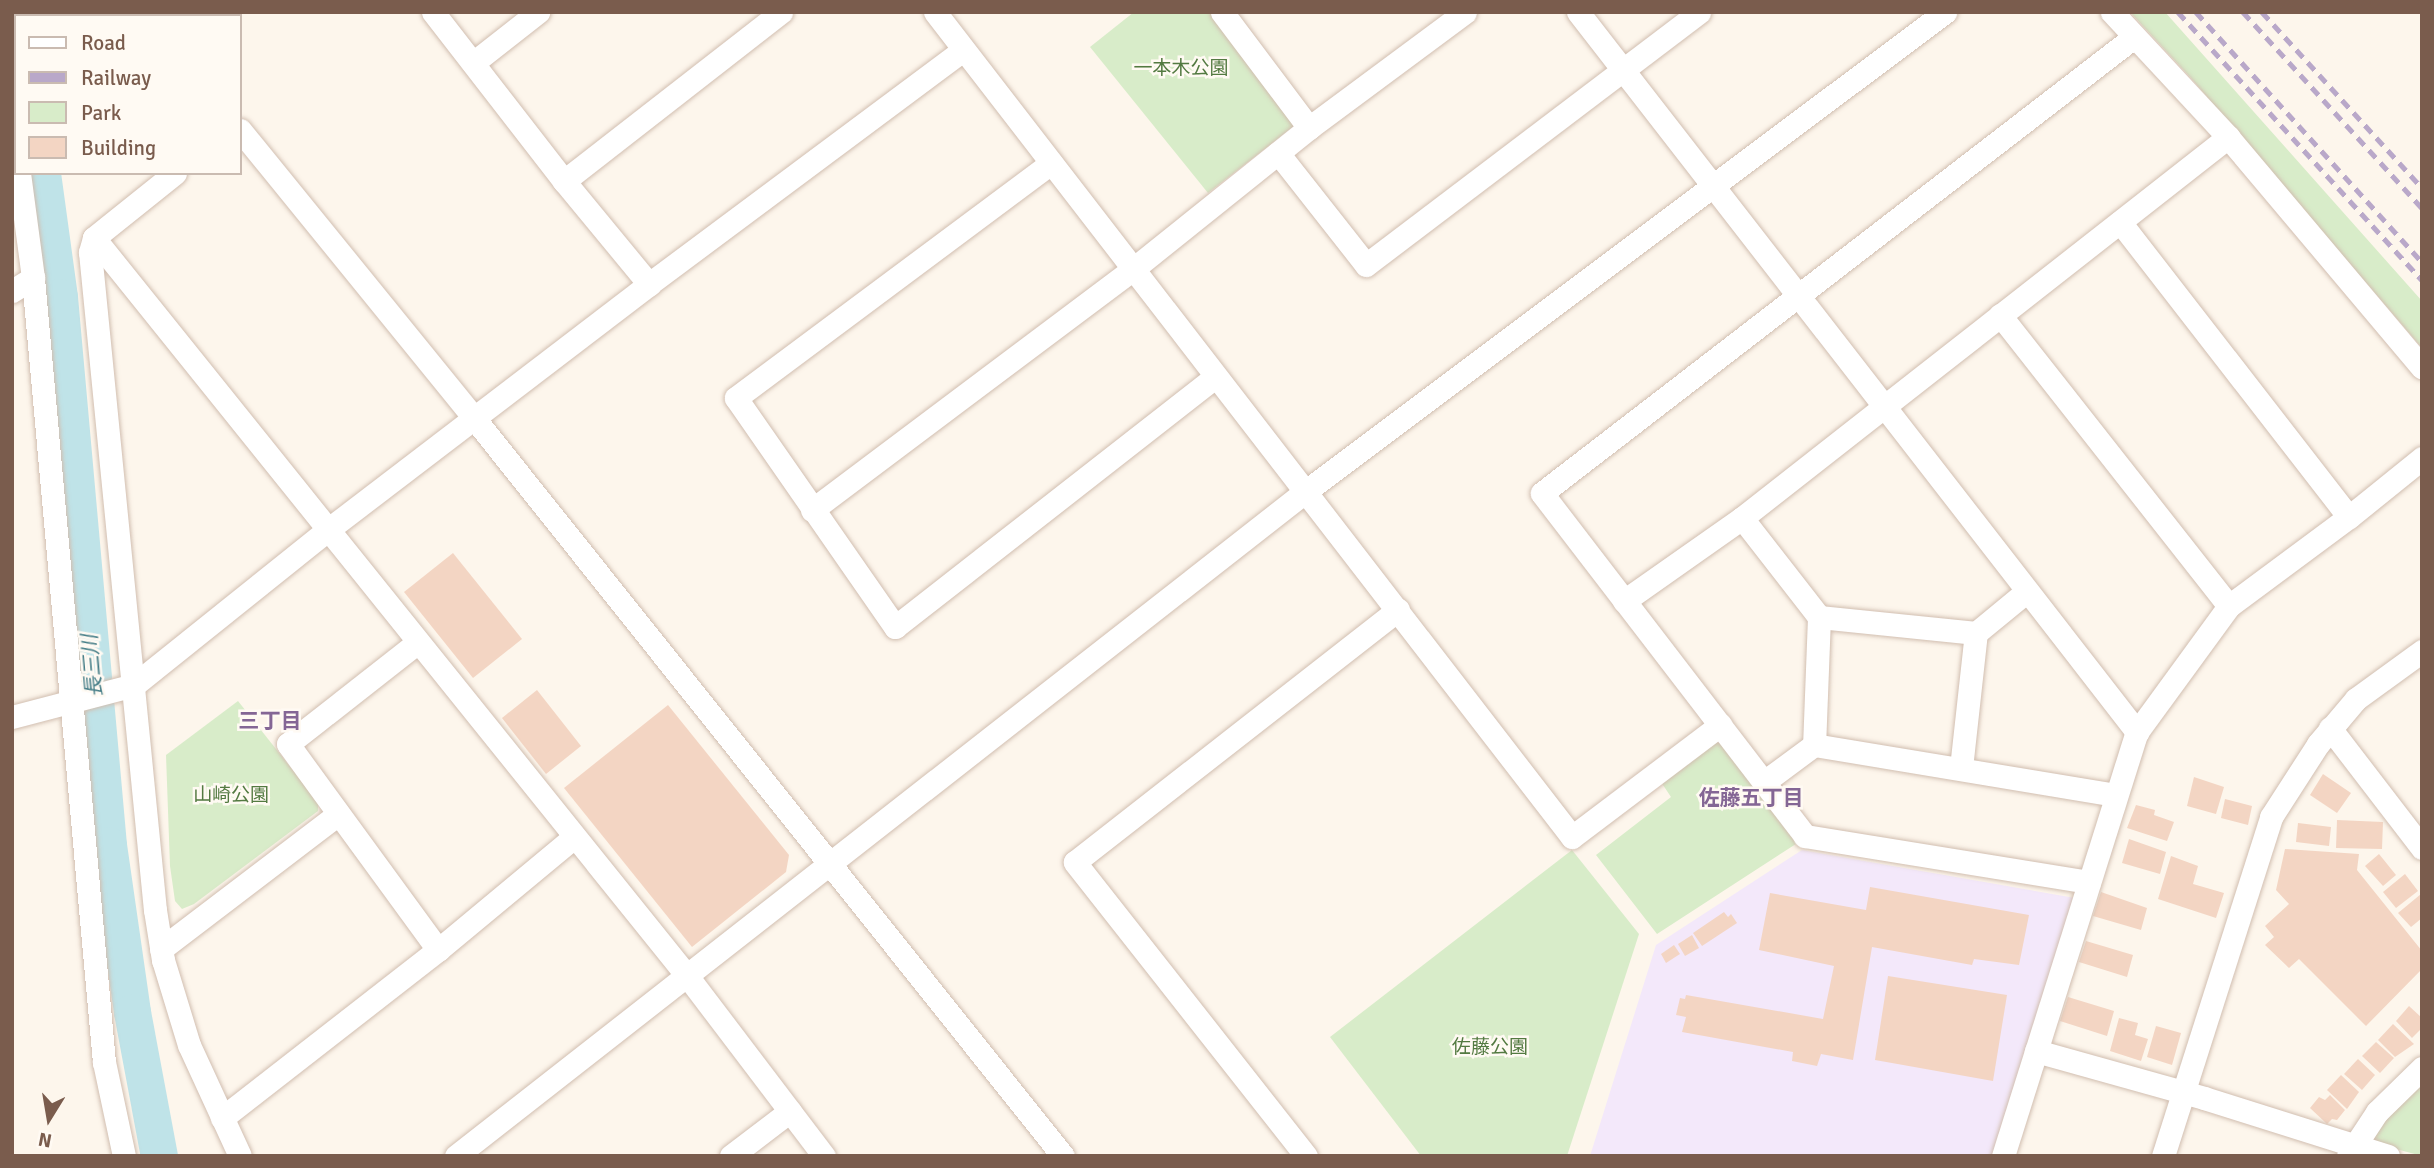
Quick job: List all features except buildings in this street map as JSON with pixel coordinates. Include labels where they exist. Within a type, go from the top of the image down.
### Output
[{"type":"street","points":[[433,12],[564,181],[649,284]]},
{"type":"street","points":[[472,63],[538,12]]},
{"type":"street","points":[[564,181],[781,12]]},
{"type":"street","points":[[935,12],[1572,837],[1720,725]]},
{"type":"street","points":[[812,510],[1133,269],[1309,128],[1465,12]]},
{"type":"street","points":[[1577,12],[2137,732]]},
{"type":"street","points":[[1278,153],[1366,265],[1699,12]]},
{"type":"street","points":[[456,1156],[1307,491],[1945,12]]},
{"type":"street","points":[[2112,12],[2228,137],[2422,367]]},
{"type":"street","points":[[1231,15],[1309,128]]},
{"type":"street","points":[[2089,882],[1805,836],[1542,493],[2134,37]]},
{"type":"street","points":[[12,717],[135,685],[329,529],[649,284],[963,50]]},
{"type":"street","points":[[242,132],[474,418],[1063,1156]]},
{"type":"street","points":[[1624,601],[1742,518],[2228,137]]},
{"type":"street","points":[[1051,163],[736,398],[895,627],[1215,377]]},
{"type":"street","points":[[19,175],[33,278],[103,1048],[124,1156]]},
{"type":"street","points":[[173,175],[94,238],[90,252],[135,685],[148,841],[162,948],[189,1045],[240,1156]]},
{"type":"street","points":[[2120,222],[2349,517]]},
{"type":"street","points":[[94,238],[688,977],[824,1156]]},
{"type":"street","points":[[12,291],[33,278]]},
{"type":"street","points":[[2000,315],[2229,606]]},
{"type":"street","points":[[2003,1156],[2137,732],[2229,606],[2349,517],[2422,458]]},
{"type":"street","points":[[1742,518],[1819,617],[1814,745]]},
{"type":"street","points":[[1961,768],[1976,633],[2027,591]]},
{"type":"street","points":[[1306,1156],[1075,862],[1398,610]]},
{"type":"street","points":[[1819,617],[1976,633]]},
{"type":"street","points":[[418,642],[288,744],[438,950]]},
{"type":"street","points":[[2163,1156],[2271,817],[2330,728],[2356,699],[2422,651]]},
{"type":"street","points":[[2330,728],[2422,848]]},
{"type":"street","points":[[1764,782],[1814,745],[2115,795]]},
{"type":"street","points":[[162,948],[338,814]]},
{"type":"street","points":[[222,1118],[438,950],[574,837]]},
{"type":"street","points":[[2036,1051],[2183,1092],[2350,1150],[2388,1156]]},
{"type":"street","points":[[2350,1150],[2377,1112],[2422,1068]]},
{"type":"street","points":[[730,1156],[790,1111]]},
{"type":"shaded area","points":[[1802,850],[2075,898],[1993,1156],[1590,1156],[1656,945]]},
{"type":"green space","name":"一本木公園","points":[[1134,12],[1209,12],[1294,126],[1208,193],[1090,47]]},
{"type":"green space","points":[[2130,12],[2165,12],[2422,301],[2422,348],[2191,78]]},
{"type":"green space","name":"山崎公園","points":[[238,701],[318,802],[318,811],[194,904],[182,909],[175,901],[170,866],[166,755]]},
{"type":"green space","points":[[1711,742],[1722,743],[1799,842],[1657,934],[1596,855],[1671,797],[1659,779]]},
{"type":"green space","name":"佐藤公園","points":[[1572,850],[1639,934],[1567,1156],[1421,1156],[1330,1037]]},
{"type":"green space","points":[[2422,1084],[2422,1156],[2370,1142],[2373,1131]]},
{"type":"waterway","name":"長三川","points":[[42,175],[59,297],[108,845],[132,1012],[159,1156]]},
{"type":"railway","points":[[2178,12],[2422,280]]},
{"type":"railway","points":[[2196,12],[2422,262]]},
{"type":"railway","points":[[2243,12],[2422,208]]},
{"type":"railway","points":[[2262,12],[2422,188]]},
{"type":"district","name":"三丁目","points":[[270,721]]},
{"type":"district","name":"佐藤五丁目","points":[[1751,798]]}]
